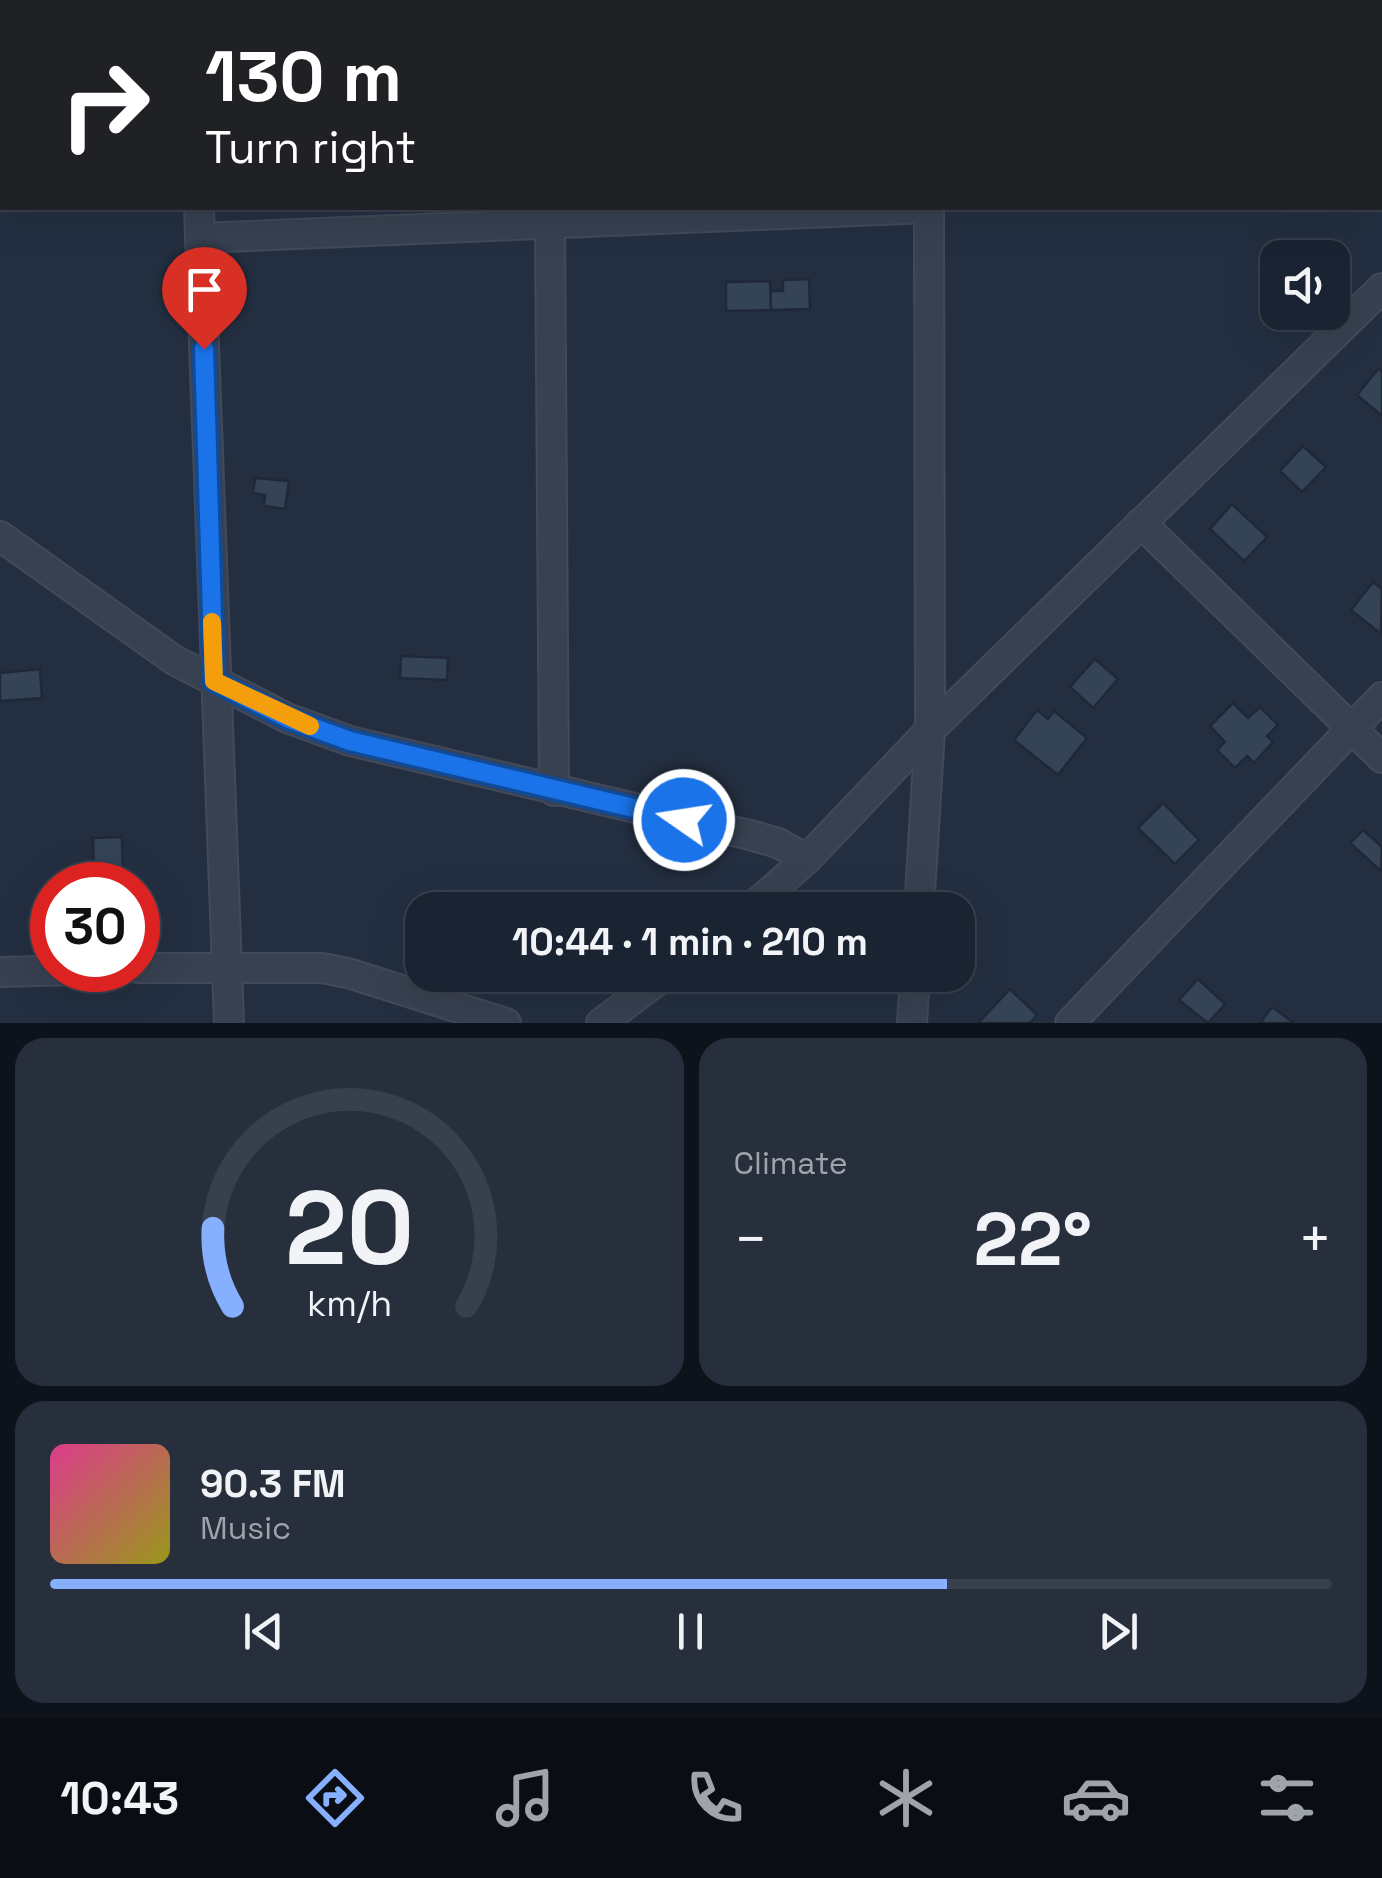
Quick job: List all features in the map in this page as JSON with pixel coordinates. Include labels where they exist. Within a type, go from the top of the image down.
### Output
[{"type":"street","points":[[199,210],[230,1023]]},
{"type":"street","points":[[200,238],[882,210]]},
{"type":"street","points":[[920,892],[930,730],[929,210]]},
{"type":"street","points":[[550,224],[554,791]]},
{"type":"street","points":[[771,892],[807,860],[930,730],[1382,288]]},
{"type":"street","points":[[1141,524],[1382,758]]},
{"type":"street","points":[[0,536],[130,631],[214,681],[287,718],[350,741],[750,835],[778,844],[807,860]]},
{"type":"street","points":[[1070,1023],[1382,697]]},
{"type":"street","points":[[160,968],[228,966],[348,973],[506,1023]]},
{"type":"street","points":[[0,972],[30,971]]},
{"type":"street","points":[[601,1023],[642,992]]},
{"type":"street","points":[[912,1023],[914,992]]},
{"type":"building","points":[[809,279],[810,309],[771,310],[770,291],[783,291],[783,280]]},
{"type":"building","points":[[770,281],[771,310],[726,311],[726,282]]},
{"type":"building","points":[[1379,368],[1382,371],[1382,416],[1357,395]]},
{"type":"building","points":[[1303,446],[1326,467],[1302,492],[1280,471]]},
{"type":"building","points":[[255,478],[289,481],[285,509],[264,506],[265,495],[253,493]]},
{"type":"building","points":[[1232,504],[1267,537],[1244,561],[1210,529]]},
{"type":"building","points":[[1373,582],[1382,589],[1381,634],[1351,610]]},
{"type":"building","points":[[401,656],[448,658],[447,680],[400,678]]},
{"type":"building","points":[[1095,659],[1118,679],[1093,708],[1070,687]]},
{"type":"building","points":[[40,669],[42,698],[0,701],[0,673]]},
{"type":"building","points":[[1233,703],[1248,718],[1260,707],[1278,725],[1267,736],[1273,742],[1254,763],[1247,756],[1235,768],[1217,750],[1225,742],[1210,726]]},
{"type":"building","points":[[1037,710],[1048,719],[1054,711],[1087,738],[1058,775],[1014,740]]},
{"type":"building","points":[[1163,803],[1199,840],[1175,864],[1138,828]]},
{"type":"building","points":[[1363,830],[1382,847],[1381,871],[1350,843]]},
{"type":"building","points":[[122,837],[123,862],[94,862],[93,838]]},
{"type":"building","points":[[1198,979],[1225,1004],[1208,1023],[1179,1000]]},
{"type":"building","points":[[1010,989],[1037,1015],[1030,1023],[978,1023]]},
{"type":"building","points":[[1272,1007],[1294,1023],[1260,1023]]},
{"type":"slow traffic","points":[[212,622],[214,681],[310,726]]},
{"type":"route","points":[[204,349],[214,681],[287,718],[350,741],[684,820]]}]
